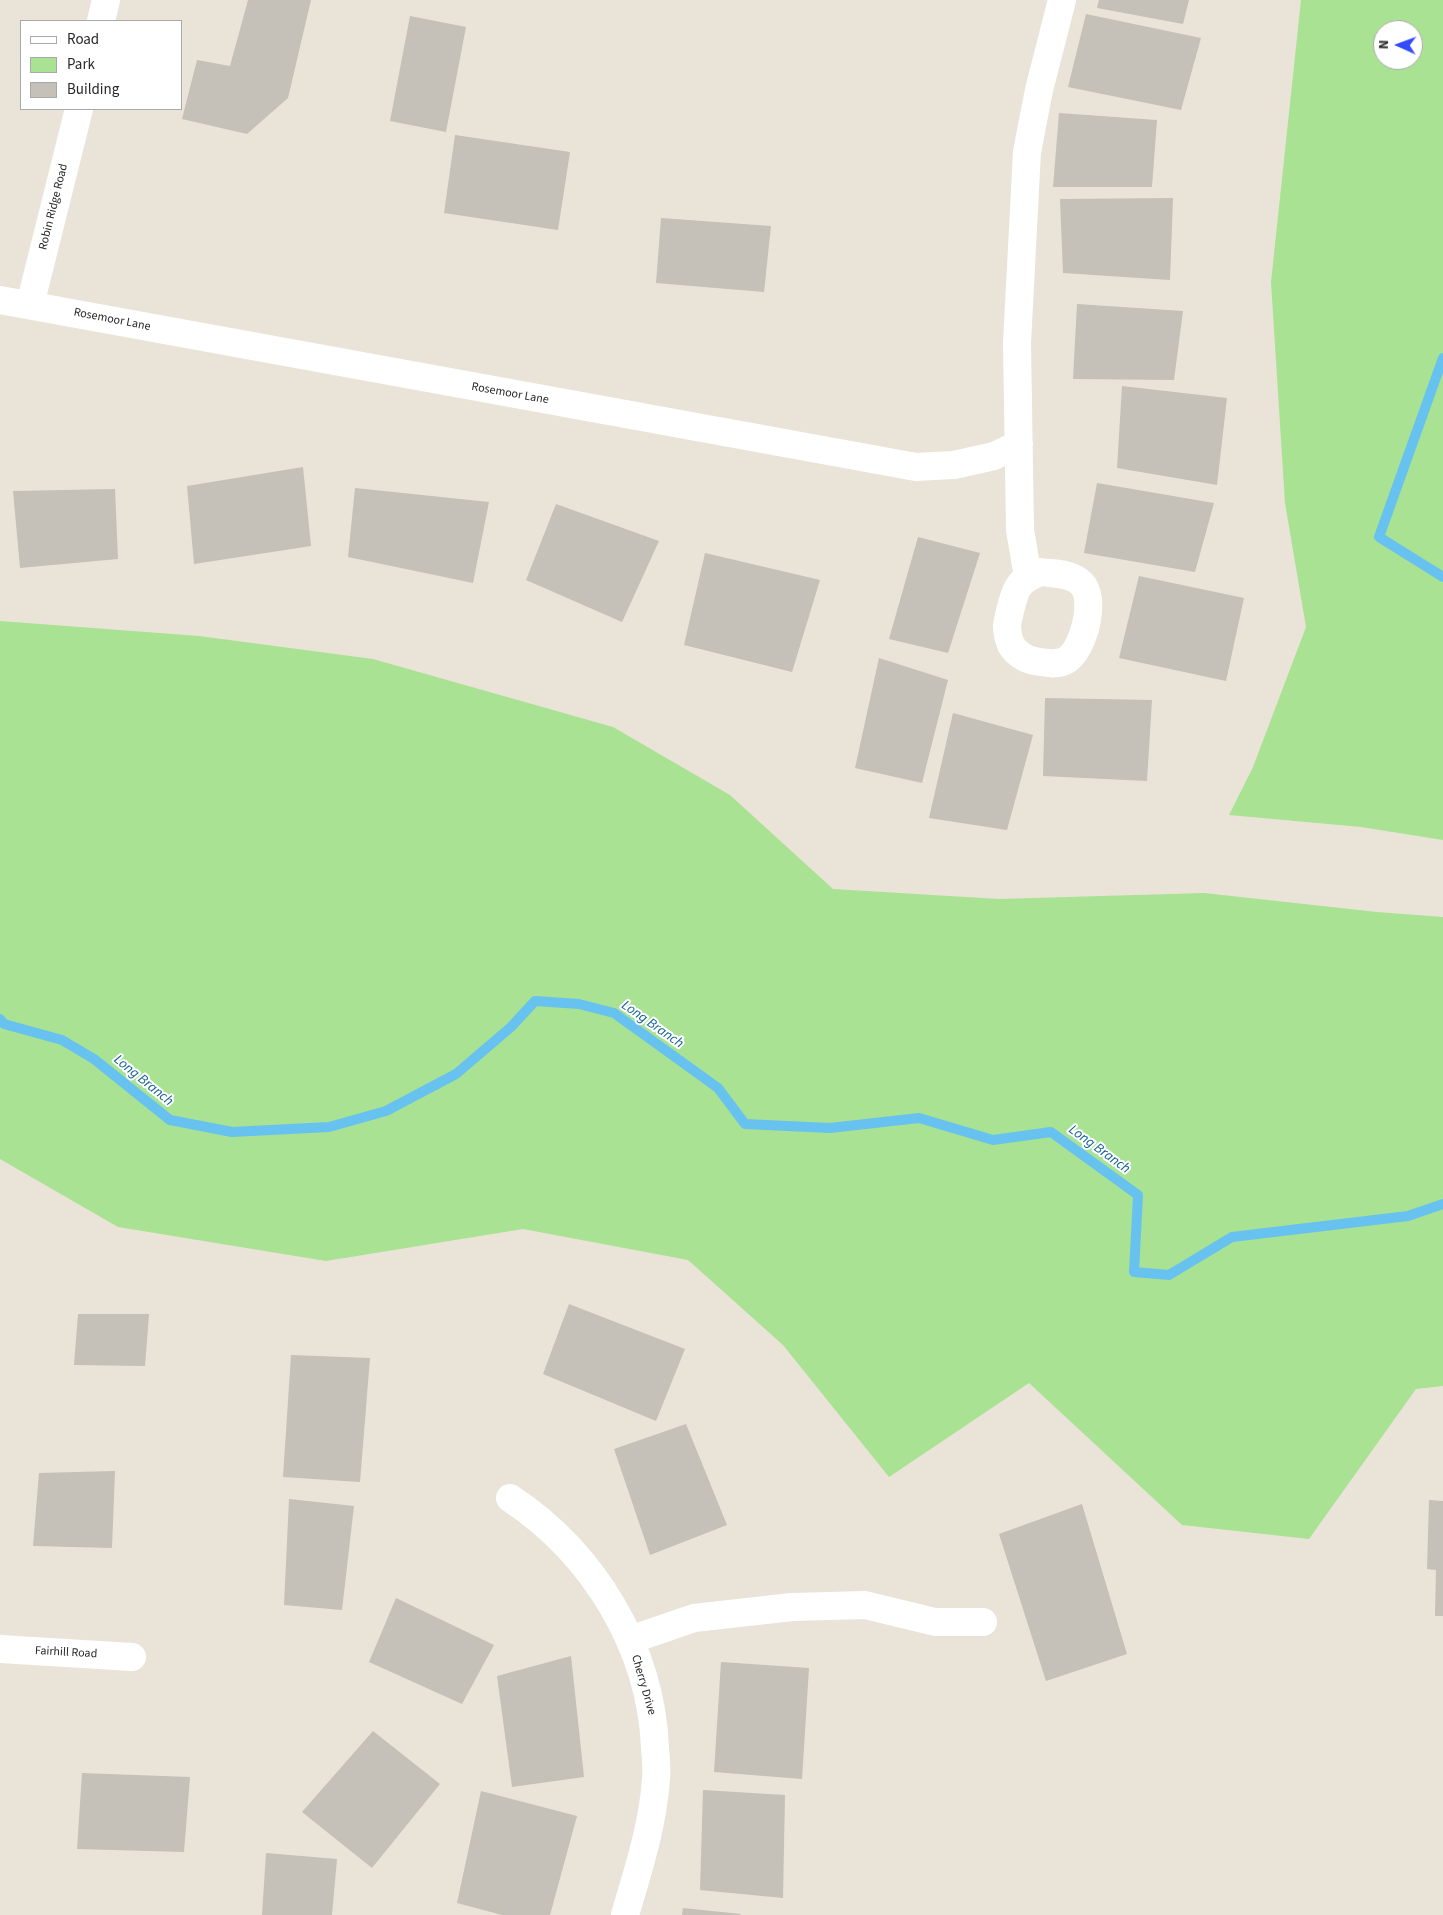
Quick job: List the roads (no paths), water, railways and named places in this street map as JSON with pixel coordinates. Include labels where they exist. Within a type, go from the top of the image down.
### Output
[{"type":"street","points":[[101,20],[106,0]]},
{"type":"street","points":[[1028,577],[1020,530],[1017,343],[1027,152],[1038,90],[1062,0]]},
{"type":"street","name":"Robin Ridge Road","points":[[30,305],[79,110]]},
{"type":"street","name":"Rosemoor Lane","points":[[0,300],[916,467],[954,466],[994,456],[1019,444]]},
{"type":"street","name":"Cherry Drive","points":[[510,1498],[567,1545],[600,1585],[626,1629],[643,1674],[654,1725],[656,1777],[650,1829],[625,1915]]},
{"type":"street","points":[[630,1640],[694,1618],[792,1607],[865,1605],[936,1622],[983,1622]]},
{"type":"street","name":"Fairhill Road","points":[[0,1650],[132,1656]]},
{"type":"waterway","points":[[1443,358],[1379,537],[1443,577]]},
{"type":"waterway","name":"Long Branch","points":[[0,1019],[4,1024],[62,1040],[94,1059],[170,1120],[232,1132],[329,1127],[386,1111],[456,1074],[511,1027],[535,1001],[579,1004],[614,1013],[718,1088],[745,1124],[830,1128],[919,1118],[993,1140],[1051,1132],[1138,1195],[1134,1272],[1169,1275],[1232,1237],[1408,1216],[1443,1204]]}]
